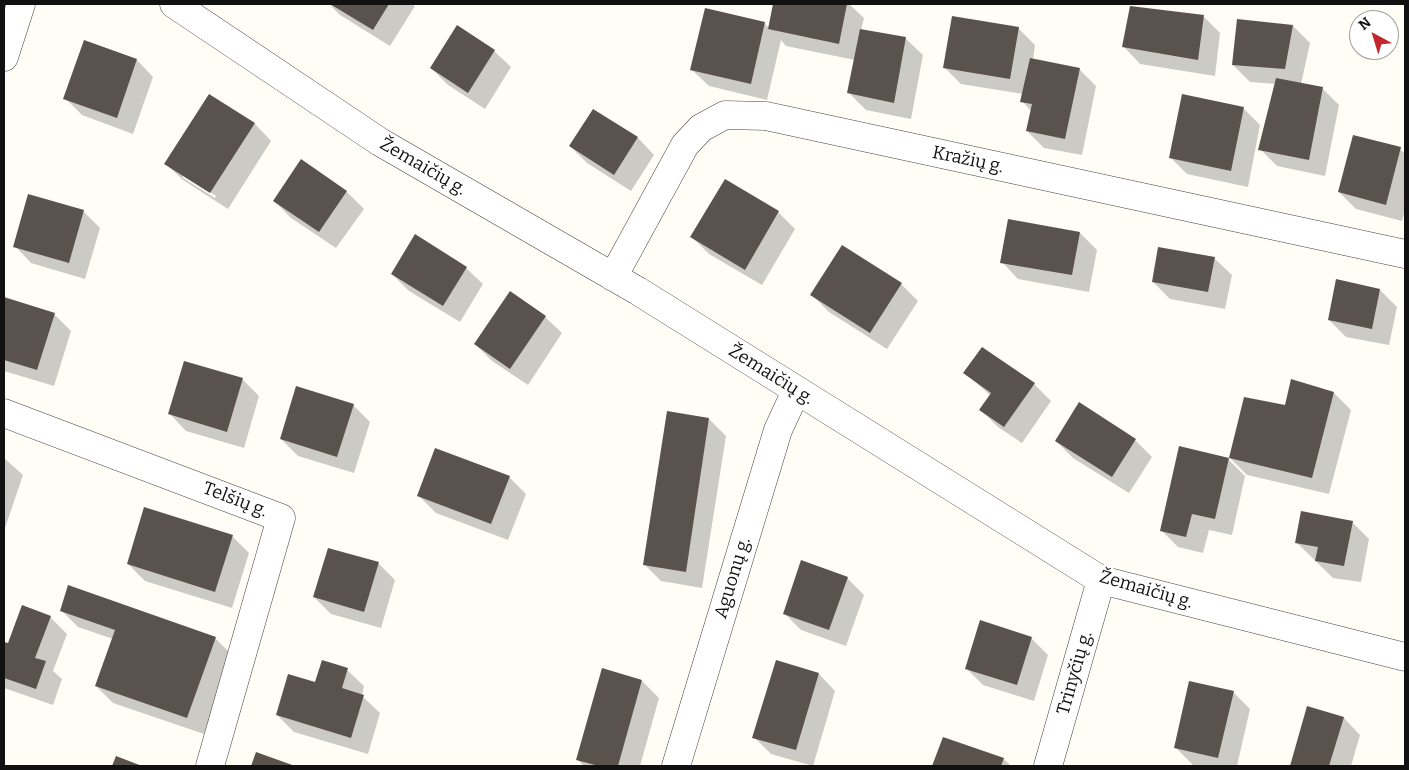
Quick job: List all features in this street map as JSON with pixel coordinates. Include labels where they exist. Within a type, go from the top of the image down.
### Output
[{"type":"street","points":[[4,57],[21,4]]},
{"type":"street","name":"Žemaičių g.","points":[[174,4],[380,142],[613,277],[1101,580],[1405,657]]},
{"type":"street","name":"Kražių g.","points":[[613,277],[685,145],[701,128],[726,115],[766,116],[1405,254]]},
{"type":"street","name":"Aguonų g.","points":[[676,766],[778,430],[796,391]]},
{"type":"street","name":"Telšių g.","points":[[4,413],[281,518],[210,766]]},
{"type":"street","name":"Trinyčių g.","points":[[1048,766],[1101,580]]},
{"type":"building","points":[[330,4],[389,4],[373,30]]},
{"type":"building","points":[[773,4],[847,4],[839,44],[768,29]]},
{"type":"building","points":[[1130,6],[1204,15],[1198,60],[1122,47]]},
{"type":"building","points":[[705,8],[765,22],[751,84],[690,70]]},
{"type":"building","points":[[952,16],[1019,27],[1010,79],[943,68]]},
{"type":"building","points":[[1237,19],[1293,25],[1285,69],[1232,65]]},
{"type":"building","points":[[457,25],[495,50],[468,93],[430,68]]},
{"type":"building","points":[[860,29],[906,37],[894,103],[847,93]]},
{"type":"building","points":[[84,40],[137,59],[117,118],[63,99]]},
{"type":"building","points":[[1030,58],[1080,68],[1065,139],[1026,131],[1032,104],[1020,102]]},
{"type":"building","points":[[1276,78],[1323,87],[1309,160],[1258,150]]},
{"type":"building","points":[[209,94],[255,123],[210,193],[164,164]]},
{"type":"building","points":[[1182,94],[1244,107],[1231,171],[1169,158]]},
{"type":"building","points":[[593,109],[638,137],[614,175],[569,146]]},
{"type":"building","points":[[1353,135],[1401,147],[1386,205],[1338,192]]},
{"type":"building","points":[[301,159],[347,191],[319,232],[273,201]]},
{"type":"building","points":[[725,179],[779,211],[745,270],[690,237]]},
{"type":"building","points":[[28,194],[84,210],[69,263],[13,247]]},
{"type":"building","points":[[1008,219],[1080,232],[1072,275],[1000,263]]},
{"type":"building","points":[[415,234],[467,267],[443,306],[391,274]]},
{"type":"building","points":[[842,245],[902,283],[870,333],[810,295]]},
{"type":"building","points":[[1158,247],[1215,257],[1208,292],[1152,282]]},
{"type":"building","points":[[1336,279],[1380,289],[1372,329],[1328,320]]},
{"type":"building","points":[[510,291],[546,316],[510,369],[474,344]]},
{"type":"building","points":[[4,297],[55,313],[37,370],[4,360]]},
{"type":"building","points":[[982,347],[1035,383],[1004,427],[979,410],[991,393],[963,373]]},
{"type":"building","points":[[184,361],[243,378],[227,432],[168,414]]},
{"type":"building","points":[[1291,379],[1334,392],[1312,478],[1229,458],[1244,397],[1285,405]]},
{"type":"building","points":[[296,386],[354,404],[337,457],[280,439]]},
{"type":"building","points":[[1079,402],[1136,439],[1112,477],[1055,441]]},
{"type":"building","points":[[667,411],[709,418],[686,572],[643,565]]},
{"type":"building","points":[[1179,446],[1229,458],[1215,519],[1192,514],[1186,537],[1160,531]]},
{"type":"building","points":[[435,448],[510,476],[491,524],[417,496]]},
{"type":"building","points":[[144,507],[233,535],[215,592],[127,564]]},
{"type":"building","points":[[1301,511],[1353,521],[1344,566],[1315,561],[1318,547],[1295,543]]},
{"type":"building","points":[[328,548],[379,562],[364,612],[313,597]]},
{"type":"building","points":[[801,560],[848,577],[829,630],[783,614]]},
{"type":"building","points":[[68,585],[216,637],[187,718],[95,686],[115,630],[60,611]]},
{"type":"building","points":[[22,605],[51,616],[35,658],[46,661],[36,689],[4,678],[4,642],[8,643]]},
{"type":"building","points":[[980,620],[1032,637],[1017,685],[965,669]]},
{"type":"building","points":[[322,660],[348,668],[342,688],[364,695],[351,738],[276,715],[288,674],[315,682]]},
{"type":"building","points":[[776,660],[819,673],[796,750],[752,738]]},
{"type":"building","points":[[602,668],[642,680],[618,766],[599,766],[576,760]]},
{"type":"building","points":[[1189,681],[1234,691],[1218,758],[1174,748]]},
{"type":"building","points":[[1307,706],[1344,717],[1329,766],[1290,766]]},
{"type":"building","points":[[943,737],[1004,758],[1001,766],[932,766]]},
{"type":"building","points":[[256,752],[295,766],[251,766]]},
{"type":"building","points":[[116,756],[142,766],[112,766]]}]
